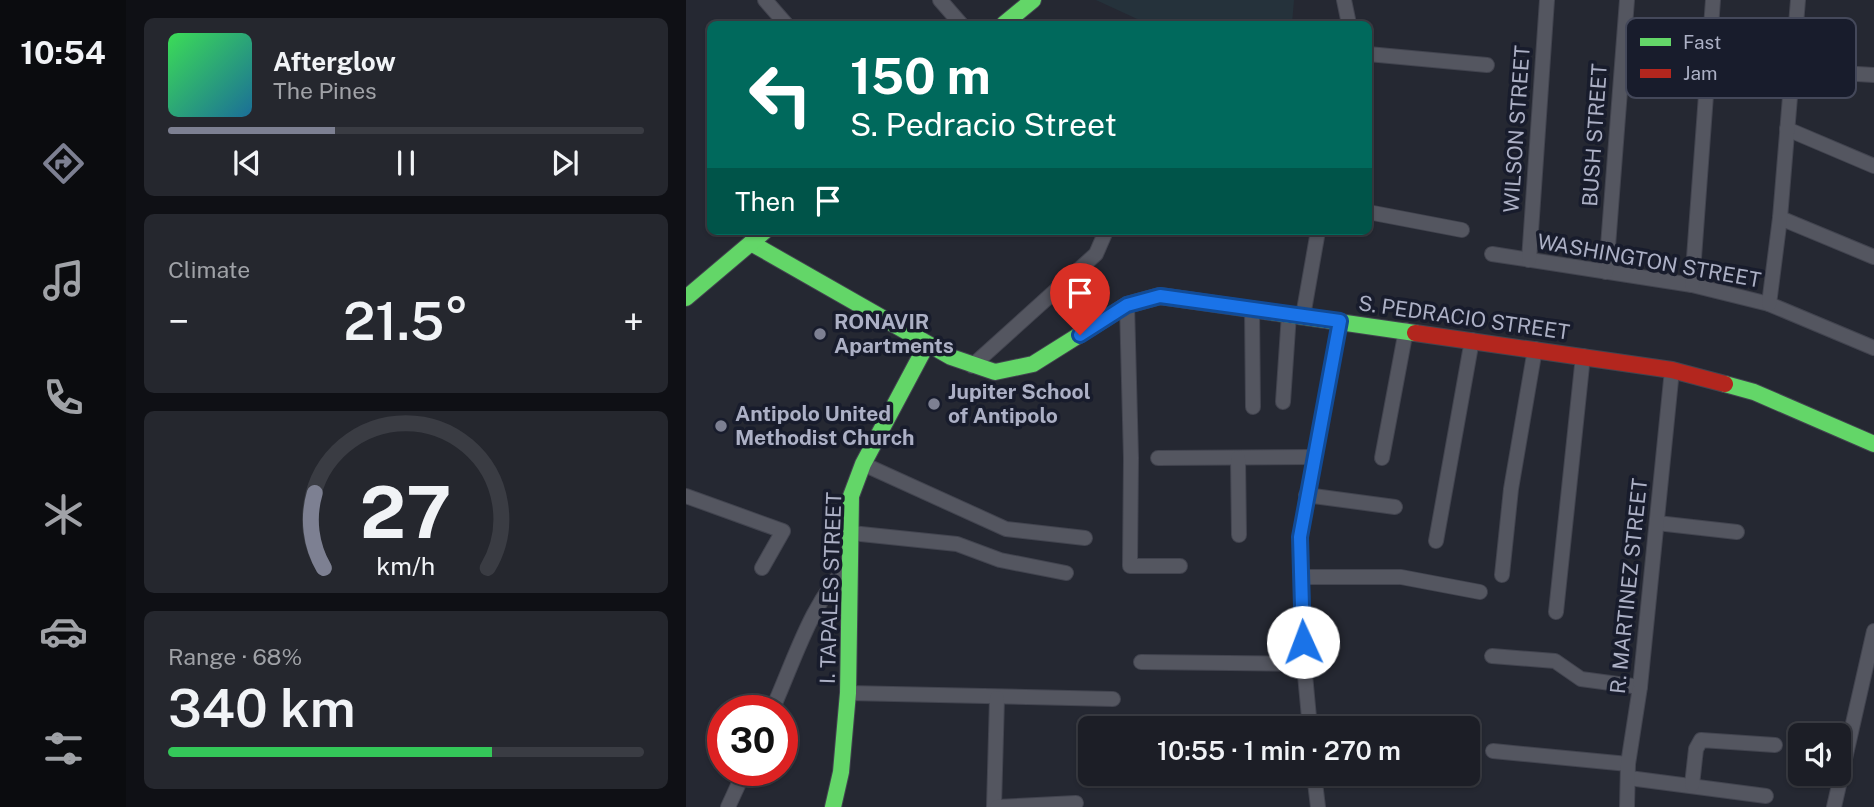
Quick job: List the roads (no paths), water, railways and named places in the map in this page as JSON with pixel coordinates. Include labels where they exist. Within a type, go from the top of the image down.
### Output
[{"type":"street","points":[[765,0],[783,21]]},
{"type":"street","points":[[940,0],[958,21]]},
{"type":"street","points":[[1008,21],[1033,0]]},
{"type":"street","points":[[1344,0],[1348,21]]},
{"type":"street","name":"WILSON STREET","points":[[1529,260],[1547,0]]},
{"type":"street","name":"BUSH STREET","points":[[1606,272],[1627,0]]},
{"type":"street","points":[[1712,18],[1713,0]]},
{"type":"street","points":[[1796,18],[1798,0]]},
{"type":"street","points":[[1372,54],[1487,65]]},
{"type":"street","points":[[1856,74],[1874,75]]},
{"type":"street","points":[[1692,285],[1706,98]]},
{"type":"street","points":[[1769,304],[1780,218],[1789,98]]},
{"type":"street","points":[[1787,129],[1874,166]]},
{"type":"street","points":[[1372,213],[1462,230]]},
{"type":"street","points":[[1780,218],[1874,257]]},
{"type":"street","points":[[686,298],[760,235]]},
{"type":"street","points":[[972,366],[1096,254],[1105,235]]},
{"type":"street","points":[[1283,402],[1296,315],[1317,235]]},
{"type":"street","name":"S. PEDRACIO STREET","points":[[751,243],[927,344],[972,366],[995,372],[1033,364],[1127,305],[1160,296],[1672,370],[1754,392],[1874,444]]},
{"type":"street","name":"WASHINGTON STREET","points":[[1492,254],[1692,285],[1769,304],[1874,348]]},
{"type":"street","points":[[1127,305],[1131,457],[1130,566],[1180,566]]},
{"type":"street","points":[[1252,308],[1253,407]]},
{"type":"street","points":[[1309,716],[1304,664],[1300,537],[1340,321]]},
{"type":"street","points":[[1382,458],[1406,330]]},
{"type":"street","points":[[1436,541],[1472,340]]},
{"type":"street","name":"I. TAPALES STREET","points":[[833,807],[841,772],[848,694],[852,496],[863,464],[927,344]]},
{"type":"street","points":[[1502,575],[1511,489],[1535,349]]},
{"type":"street","points":[[1556,612],[1583,356]]},
{"type":"street","name":"R. MARTINEZ STREET","points":[[1627,807],[1672,370]]},
{"type":"street","points":[[1158,458],[1315,457]]},
{"type":"street","points":[[1238,458],[1239,535]]},
{"type":"street","points":[[863,464],[1006,528],[1085,538]]},
{"type":"street","points":[[1306,495],[1395,507]]},
{"type":"street","points":[[686,496],[783,531],[762,568]]},
{"type":"street","points":[[1657,523],[1737,532]]},
{"type":"street","points":[[851,533],[957,544],[1000,560],[1066,573]]},
{"type":"street","points":[[779,695],[835,578],[850,564]]},
{"type":"street","points":[[1301,577],[1401,577],[1480,592]]},
{"type":"street","points":[[1834,807],[1874,631]]},
{"type":"street","points":[[1492,656],[1555,661],[1581,680],[1640,687]]},
{"type":"street","points":[[1140,662],[1304,664]]},
{"type":"street","points":[[848,694],[1113,699]]},
{"type":"street","points":[[997,698],[996,807],[1076,803]]},
{"type":"street","points":[[1692,785],[1696,749],[1701,740],[1774,746]]},
{"type":"street","points":[[1493,751],[1629,771],[1692,785],[1766,796]]},
{"type":"street","points":[[728,807],[738,786]]},
{"type":"street","points":[[1315,786],[1318,807]]},
{"type":"place","name":"RONAVIR Apartments","points":[[820,334]]},
{"type":"place","name":"Jupiter School of Antipolo","points":[[934,404]]},
{"type":"place","name":"Antipolo United Methodist Church","points":[[721,426]]}]
